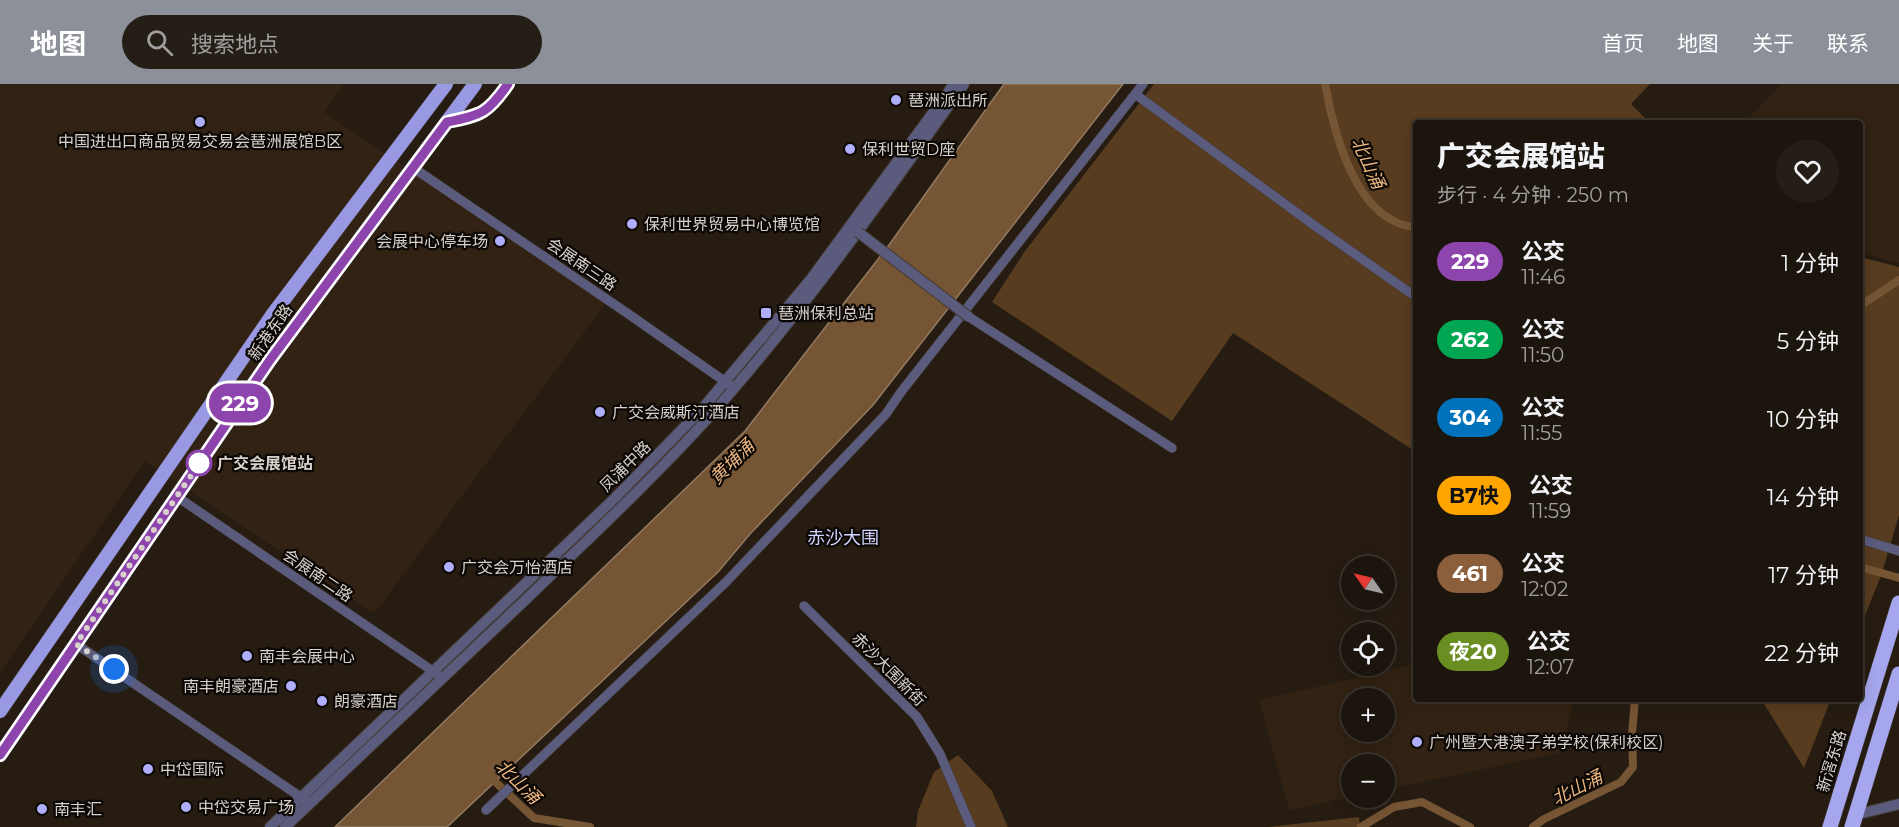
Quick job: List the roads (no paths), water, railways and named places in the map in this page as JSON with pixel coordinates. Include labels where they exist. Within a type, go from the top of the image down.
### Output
[{"type":"highway","name":"新滘东路","points":[[1830,827],[1899,603]]},
{"type":"highway","points":[[1853,821],[1899,674]]},
{"type":"main road","name":"新港东路","points":[[0,711],[273,314],[446,84]]},
{"type":"main road","name":"新港东路","points":[[0,754],[300,318],[475,84]]},
{"type":"street","name":"凤浦中路","points":[[270,827],[305,800],[627,501],[679,448],[811,279],[954,84]]},
{"type":"street","name":"凤浦中路","points":[[730,385],[811,295],[964,84]]},
{"type":"street","points":[[486,810],[726,582],[886,414],[1143,84]]},
{"type":"street","points":[[1135,93],[1315,226],[1413,295]]},
{"type":"street","name":"会展南三路","points":[[412,167],[627,312],[730,385]]},
{"type":"street","points":[[858,232],[969,317],[1172,448]]},
{"type":"street","name":"会展南二路","points":[[176,496],[438,675]]},
{"type":"street","points":[[1863,540],[1899,551]]},
{"type":"street","name":"赤沙大围新街","points":[[804,606],[917,717],[940,754],[971,827]]},
{"type":"street","points":[[76,644],[305,800]]},
{"type":"street","name":"凤浦中路","points":[[285,827],[305,800]]},
{"type":"street","points":[[1853,821],[1899,804]]},
{"type":"water","name":"黄埔涌","points":[[1004,84],[1123,84],[873,405],[750,534],[718,572],[447,827],[335,827],[745,431],[889,245]]},
{"type":"waterway","name":"北山涌","points":[[1325,84],[1341,148],[1362,191],[1382,213],[1399,224],[1413,227]]},
{"type":"waterway","name":"北山涌","points":[[1863,304],[1899,280]]},
{"type":"waterway","name":"北山涌","points":[[1863,568],[1899,578]]},
{"type":"waterway","name":"北山涌","points":[[1533,827],[1544,819],[1621,782],[1633,767],[1632,734],[1635,702]]},
{"type":"waterway","name":"北山涌","points":[[489,776],[534,818],[590,827]]},
{"type":"waterway","name":"北山涌","points":[[1361,827],[1394,807],[1422,802],[1470,827]]},
{"type":"place","name":"琶洲派出所","points":[[896,100]]},
{"type":"place","name":"中国进出口商品贸易交易会琶洲展馆B区","points":[[200,122]]},
{"type":"place","name":"保利世贸D座","points":[[850,149]]},
{"type":"place","name":"保利世界贸易中心博览馆","points":[[632,224]]},
{"type":"place","name":"会展中心停车场","points":[[500,241]]},
{"type":"place","name":"琶洲保利总站","points":[[766,313]]},
{"type":"place","name":"广交会威斯汀酒店","points":[[600,412]]},
{"type":"place","name":"广交会展馆站","points":[[199,463]]},
{"type":"place","name":"广交会万怡酒店","points":[[449,567]]},
{"type":"place","name":"南丰会展中心","points":[[247,656]]},
{"type":"place","name":"南丰朗豪酒店","points":[[291,686]]},
{"type":"place","name":"朗豪酒店","points":[[322,701]]},
{"type":"place","name":"广州暨大港澳子弟学校(保利校区)","points":[[1417,742]]},
{"type":"place","name":"中岱国际","points":[[148,769]]},
{"type":"place","name":"中岱交易广场","points":[[186,807]]},
{"type":"place","name":"南丰汇","points":[[42,809]]},
{"type":"district","name":"赤沙大围","points":[[843,538]]}]
